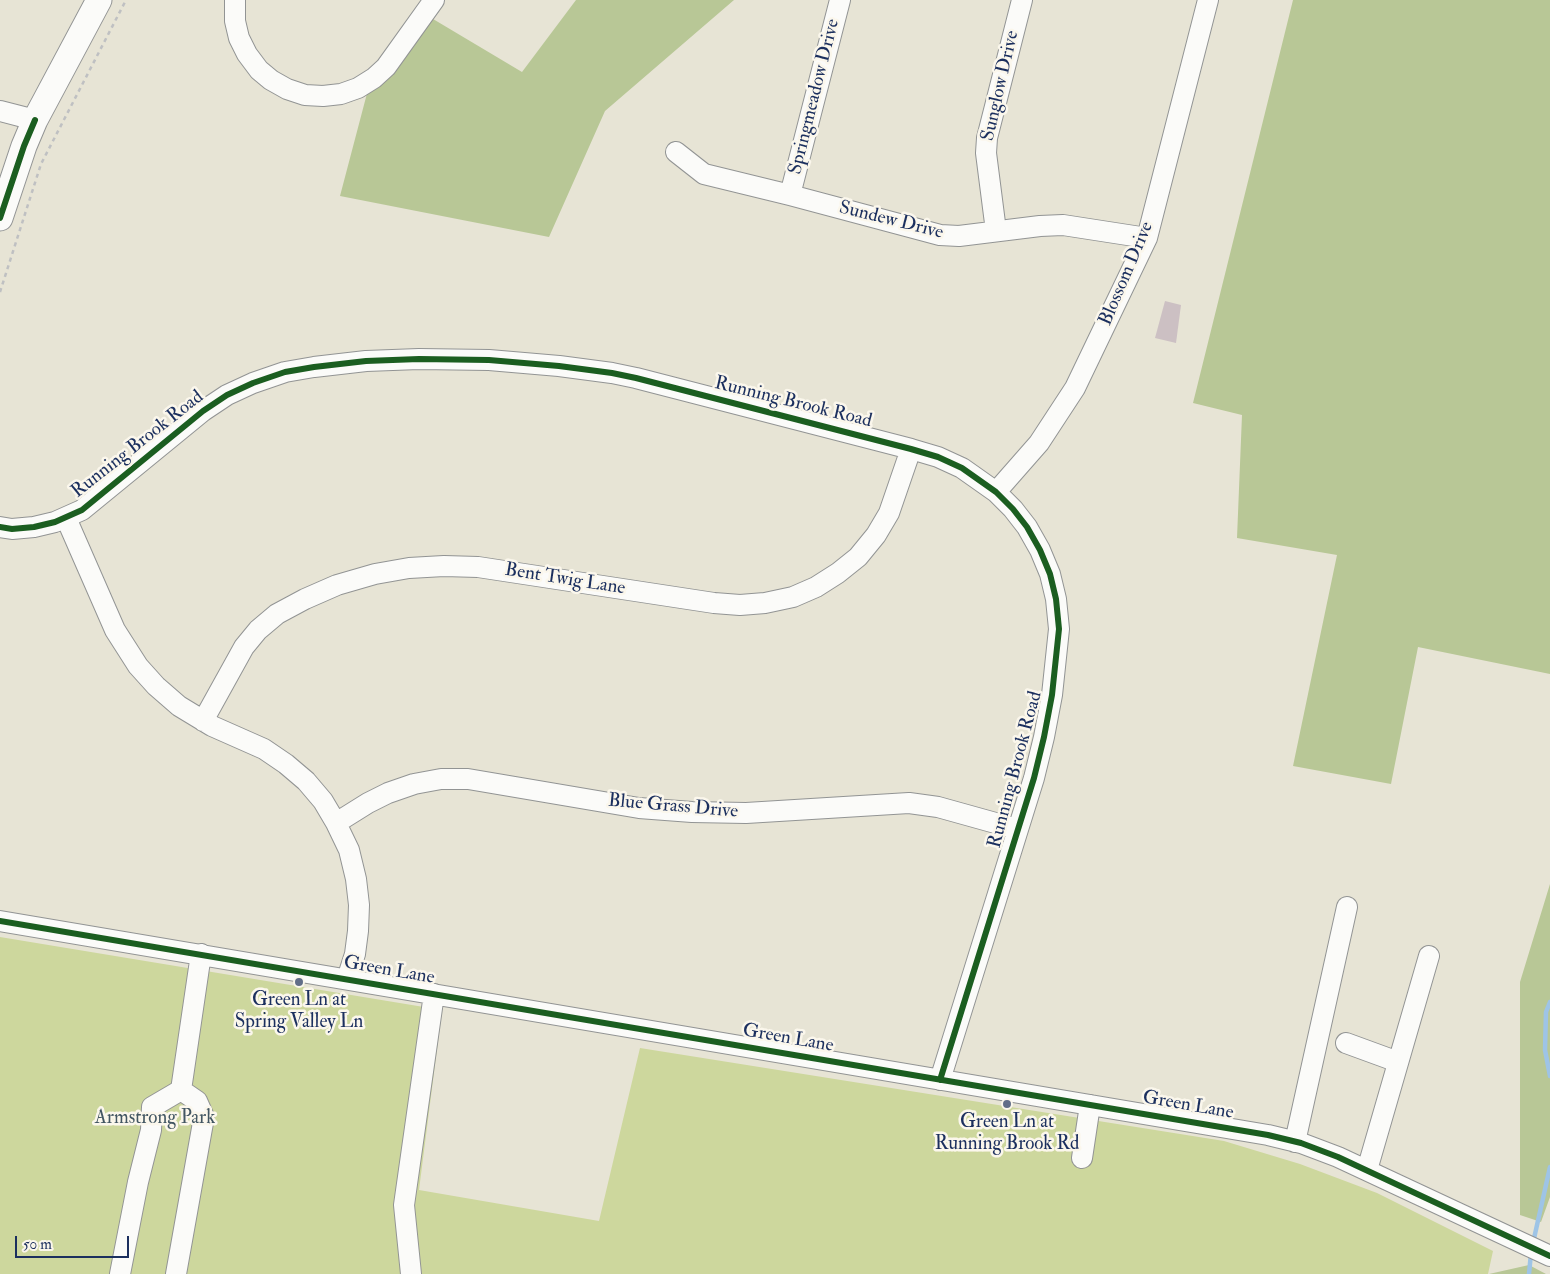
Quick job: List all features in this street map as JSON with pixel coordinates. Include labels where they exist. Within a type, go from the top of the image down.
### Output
[{"type":"main road","points":[[0,218],[24,146],[35,120],[99,0]]},
{"type":"street","points":[[235,0],[235,21],[239,38],[247,54],[259,70],[271,80],[287,89],[305,95],[323,96],[350,91],[374,78],[386,67],[434,0]]},
{"type":"street","name":"Springmeadow Drive","points":[[790,195],[840,0]]},
{"type":"street","name":"Sunglow Drive","points":[[996,231],[986,153],[987,138],[1022,0]]},
{"type":"street","name":"Blossom Drive","points":[[996,492],[1039,443],[1076,388],[1147,238],[1208,0]]},
{"type":"street","points":[[0,111],[35,120]]},
{"type":"street","name":"Sundew Drive","points":[[676,152],[704,174],[940,235],[959,236],[1063,225],[1147,238]]},
{"type":"street","name":"Running Brook Road","points":[[0,527],[12,529],[34,527],[66,518],[82,510],[203,411],[227,395],[253,383],[285,372],[366,361],[419,359],[489,360],[612,373],[911,449],[938,457],[962,468],[996,492],[1017,515],[1040,550],[1050,574],[1056,599],[1059,629],[1052,695],[1044,737],[1018,829],[940,1080]]},
{"type":"street","name":"Bent Twig Lane","points":[[203,721],[244,647],[258,630],[278,614],[305,599],[337,585],[375,574],[426,567],[478,567],[722,604],[765,603],[793,597],[816,587],[838,573],[858,557],[876,535],[888,513],[911,449]]},
{"type":"street","points":[[66,518],[121,641],[138,666],[156,686],[179,706],[203,721],[264,749],[286,764],[306,781],[323,801],[336,823],[351,860],[356,879],[359,905],[358,931],[355,954],[347,979]]},
{"type":"street","name":"Blue Grass Drive","points":[[336,823],[388,793],[414,784],[441,779],[468,779],[639,808],[692,812],[746,813],[880,803],[909,803],[938,807],[1018,829]]},
{"type":"street","points":[[1295,1142],[1347,907]]},
{"type":"street","name":"Green Lane","points":[[0,921],[1268,1135],[1295,1142],[1367,1170],[1545,1254]]},
{"type":"street","points":[[181,1090],[201,954]]},
{"type":"street","points":[[1367,1170],[1428,956]]},
{"type":"street","points":[[411,1274],[404,1205],[434,994]]},
{"type":"street","points":[[1346,1043],[1398,1062]]},
{"type":"street","points":[[120,1274],[138,1182],[151,1130],[152,1107],[181,1090]]},
{"type":"street","points":[[176,1274],[204,1117],[197,1101],[181,1090]]},
{"type":"street","points":[[1082,1158],[1090,1105]]},
{"type":"path","points":[[0,292],[41,164],[126,0]]},
{"type":"green space","points":[[576,0],[734,0],[605,111],[549,237],[340,196],[370,82],[428,16],[522,72]]},
{"type":"green space","points":[[1293,0],[1550,0],[1550,674],[1418,647],[1391,784],[1293,766],[1337,555],[1237,538],[1242,415],[1193,403]]},
{"type":"green space","points":[[1550,884],[1550,1197],[1541,1222],[1520,1215],[1520,982]]},
{"type":"green space","name":"Armstrong Park","points":[[0,937],[442,1010],[419,1190],[599,1221],[640,1048],[1224,1141],[1300,1164],[1377,1193],[1493,1251],[1488,1274],[0,1274]]},
{"type":"green space","points":[[1529,1265],[1546,1274],[1489,1274]]},
{"type":"building","points":[[1165,301],[1181,305],[1176,343],[1155,338]]},
{"type":"waterway","points":[[1550,1002],[1546,1012],[1545,1050],[1550,1076]]},
{"type":"waterway","points":[[1533,1243],[1550,1167]]},
{"type":"waterway","points":[[1529,1274],[1531,1253]]},
{"type":"cycle path","points":[[0,218],[24,146],[35,120]]},
{"type":"cycle path","points":[[0,527],[12,529],[34,527],[55,522],[82,510],[203,411],[227,395],[253,383],[285,372],[366,361],[419,359],[489,360],[612,373],[911,449],[938,457],[962,468],[996,492],[1027,527],[1040,550],[1050,574],[1056,599],[1059,629],[1052,695],[1034,778],[940,1080]]},
{"type":"cycle path","points":[[0,921],[1268,1135],[1301,1143],[1338,1157],[1550,1256]]},
{"type":"place","name":"Green Ln at Spring Valley Ln","points":[[299,982]]},
{"type":"place","name":"Green Ln at Running Brook Rd","points":[[1007,1104]]}]
